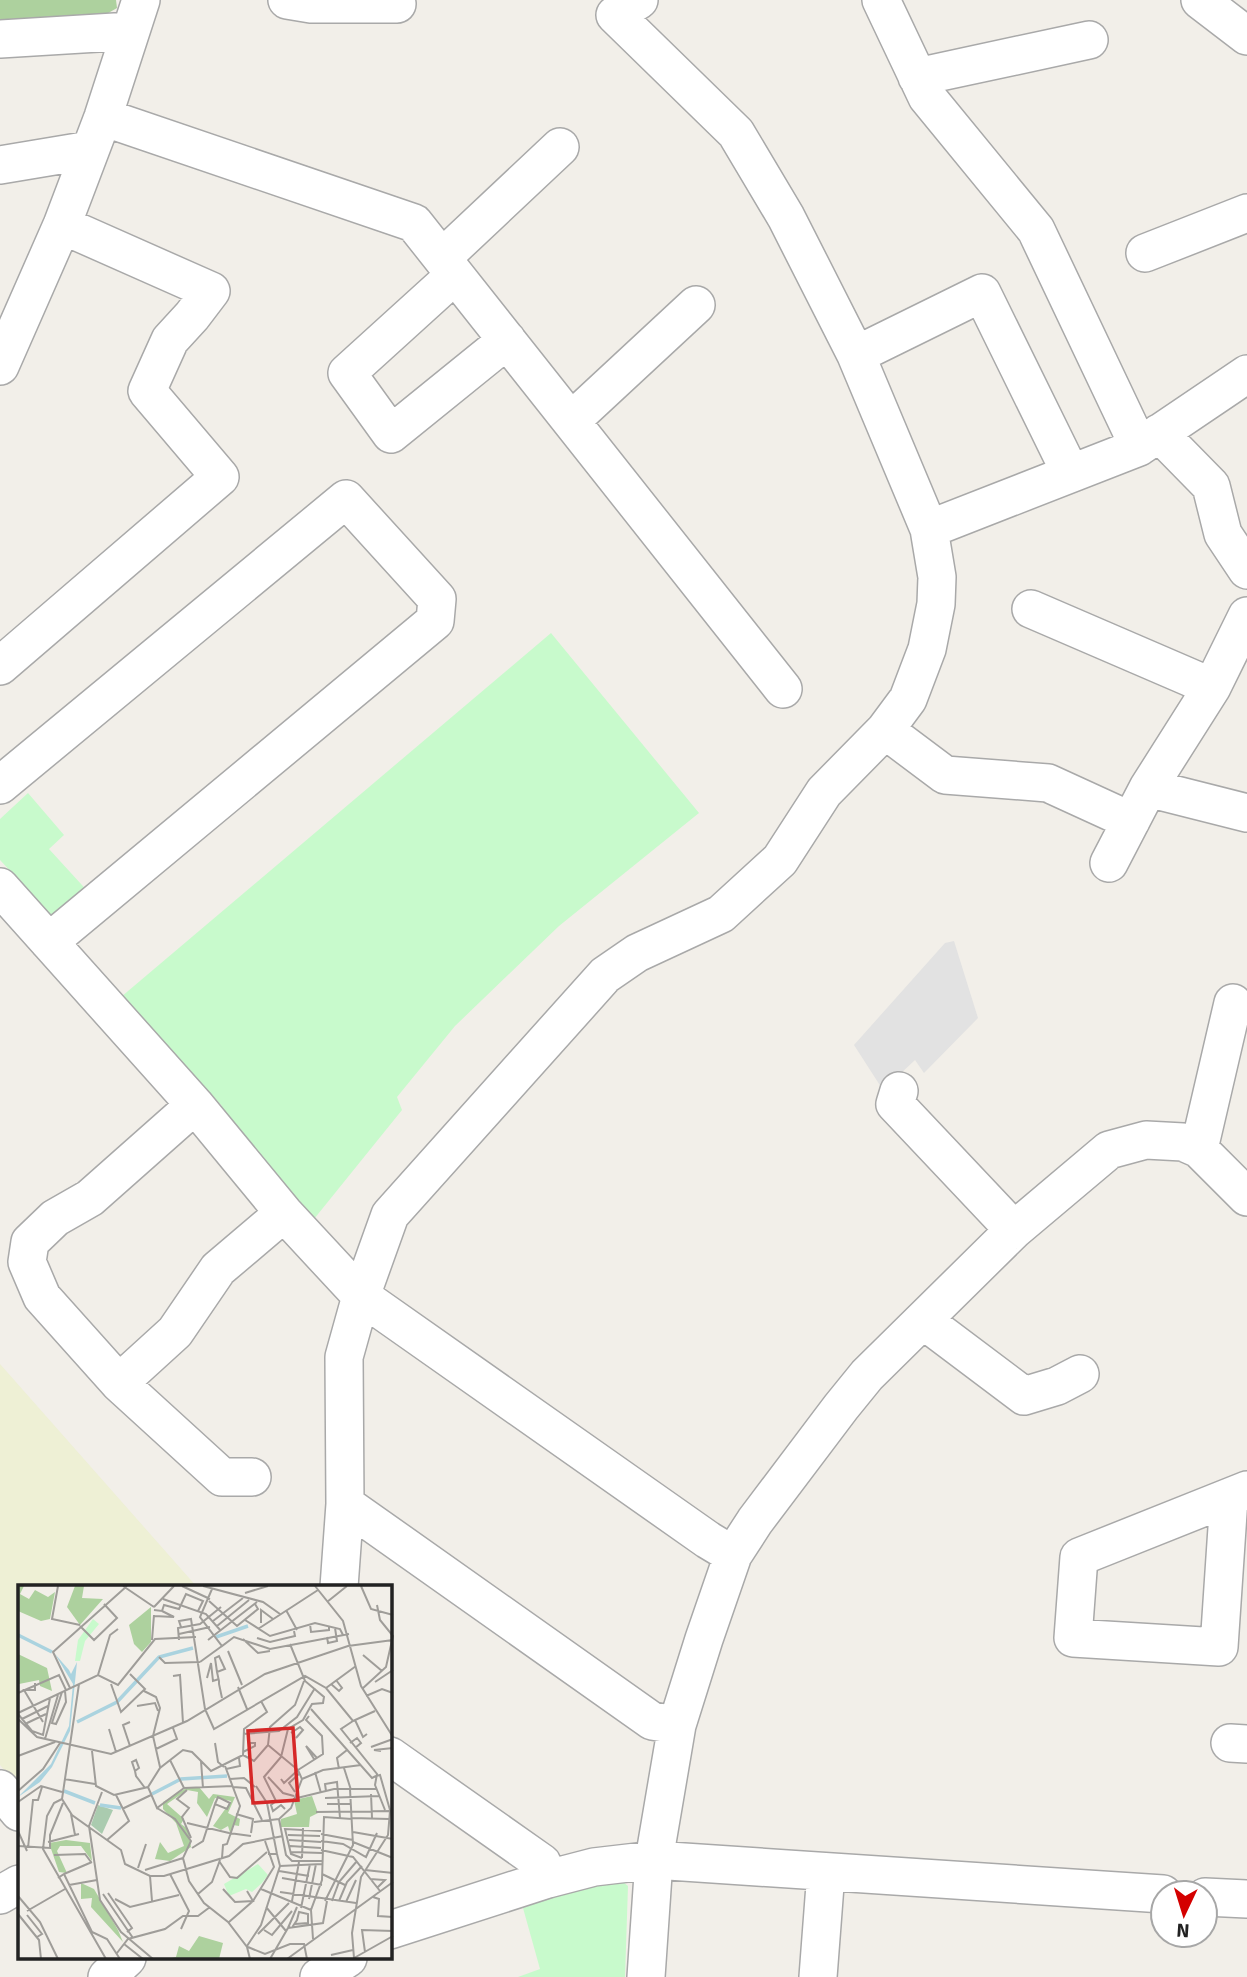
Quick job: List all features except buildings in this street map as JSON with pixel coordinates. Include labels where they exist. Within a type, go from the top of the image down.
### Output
[{"type":"street","points":[[287,0],[312,4],[397,4]]},
{"type":"street","points":[[339,1585],[345,1504],[344,1357],[361,1296],[390,1215],[606,975],[637,953],[721,914],[780,860],[824,792],[885,730],[908,699],[927,649],[936,604],[937,577],[929,529],[856,355],[786,217],[736,133],[615,15],[639,0]]},
{"type":"street","points":[[880,0],[926,97],[1036,230],[1149,440],[1211,486],[1223,534],[1247,570]]},
{"type":"street","points":[[1200,0],[1247,36]]},
{"type":"street","points":[[0,39],[136,16],[62,225],[4,348]]},
{"type":"street","points":[[917,77],[1089,40]]},
{"type":"street","points":[[0,165],[96,133],[414,223],[783,689]]},
{"type":"street","points":[[507,340],[391,434],[347,373],[560,147]]},
{"type":"street","points":[[1145,253],[1247,214]]},
{"type":"street","points":[[0,666],[220,477],[147,391],[170,340],[211,291],[62,225]]},
{"type":"street","points":[[856,355],[982,293],[1070,472]]},
{"type":"street","points":[[571,421],[696,304]]},
{"type":"street","points":[[929,529],[1149,440],[1247,374]]},
{"type":"street","points":[[0,785],[345,499],[437,599],[435,621],[49,942]]},
{"type":"street","points":[[1031,608],[1212,687]]},
{"type":"street","points":[[1109,863],[1148,788],[1212,687],[1247,616]]},
{"type":"street","points":[[885,730],[945,775],[1048,783],[1131,821]]},
{"type":"street","points":[[1148,788],[1247,813]]},
{"type":"street","points":[[0,887],[195,1105],[284,1213],[361,1296],[733,1555]]},
{"type":"street","points":[[1199,1149],[1233,1003]]},
{"type":"street","points":[[899,1091],[895,1104],[1014,1230]]},
{"type":"street","points":[[195,1105],[90,1198],[55,1218],[30,1242],[27,1262],[42,1297],[119,1383],[222,1477],[252,1477]]},
{"type":"street","points":[[646,1977],[654,1860],[677,1725],[733,1555],[755,1521],[841,1407],[867,1375],[1014,1230],[1109,1150],[1146,1140],[1183,1142],[1199,1149],[1247,1197]]},
{"type":"street","points":[[119,1383],[175,1332],[218,1269],[284,1213]]},
{"type":"street","points":[[923,1320],[1024,1396],[1057,1386],[1080,1374]]},
{"type":"street","points":[[1238,1494],[1219,1647],[1073,1638],[1079,1557],[1238,1494]]},
{"type":"street","points":[[345,1504],[652,1721],[677,1725]]},
{"type":"street","points":[[392,1757],[542,1863],[548,1879]]},
{"type":"street","points":[[0,1789],[18,1811]]},
{"type":"street","points":[[392,1929],[548,1879],[594,1867],[654,1860],[1149,1893]]},
{"type":"street","points":[[818,1977],[826,1872]]},
{"type":"street","points":[[0,1895],[18,1885]]},
{"type":"street","points":[[1219,1898],[1247,1899]]},
{"type":"street","points":[[107,1977],[125,1960]]},
{"type":"street","points":[[319,1977],[345,1960]]},
{"type":"green space","points":[[0,0],[116,0],[117,8],[96,20],[0,26]]},
{"type":"green space","points":[[551,633],[699,813],[559,926],[455,1026],[397,1097],[402,1110],[310,1224],[214,1112],[222,1106],[121,997]]},
{"type":"green space","points":[[28,793],[64,835],[49,849],[92,896],[53,917],[0,860],[0,819]]},
{"type":"green space","points":[[0,1364],[195,1585],[18,1585],[18,1787],[0,1765]]},
{"type":"green space","points":[[603,1878],[618,1878],[628,1886],[625,1977],[518,1977],[540,1969],[523,1908]]},
{"type":"shaded area","points":[[954,941],[978,1018],[924,1073],[915,1060],[883,1090],[854,1045],[945,943]]}]
